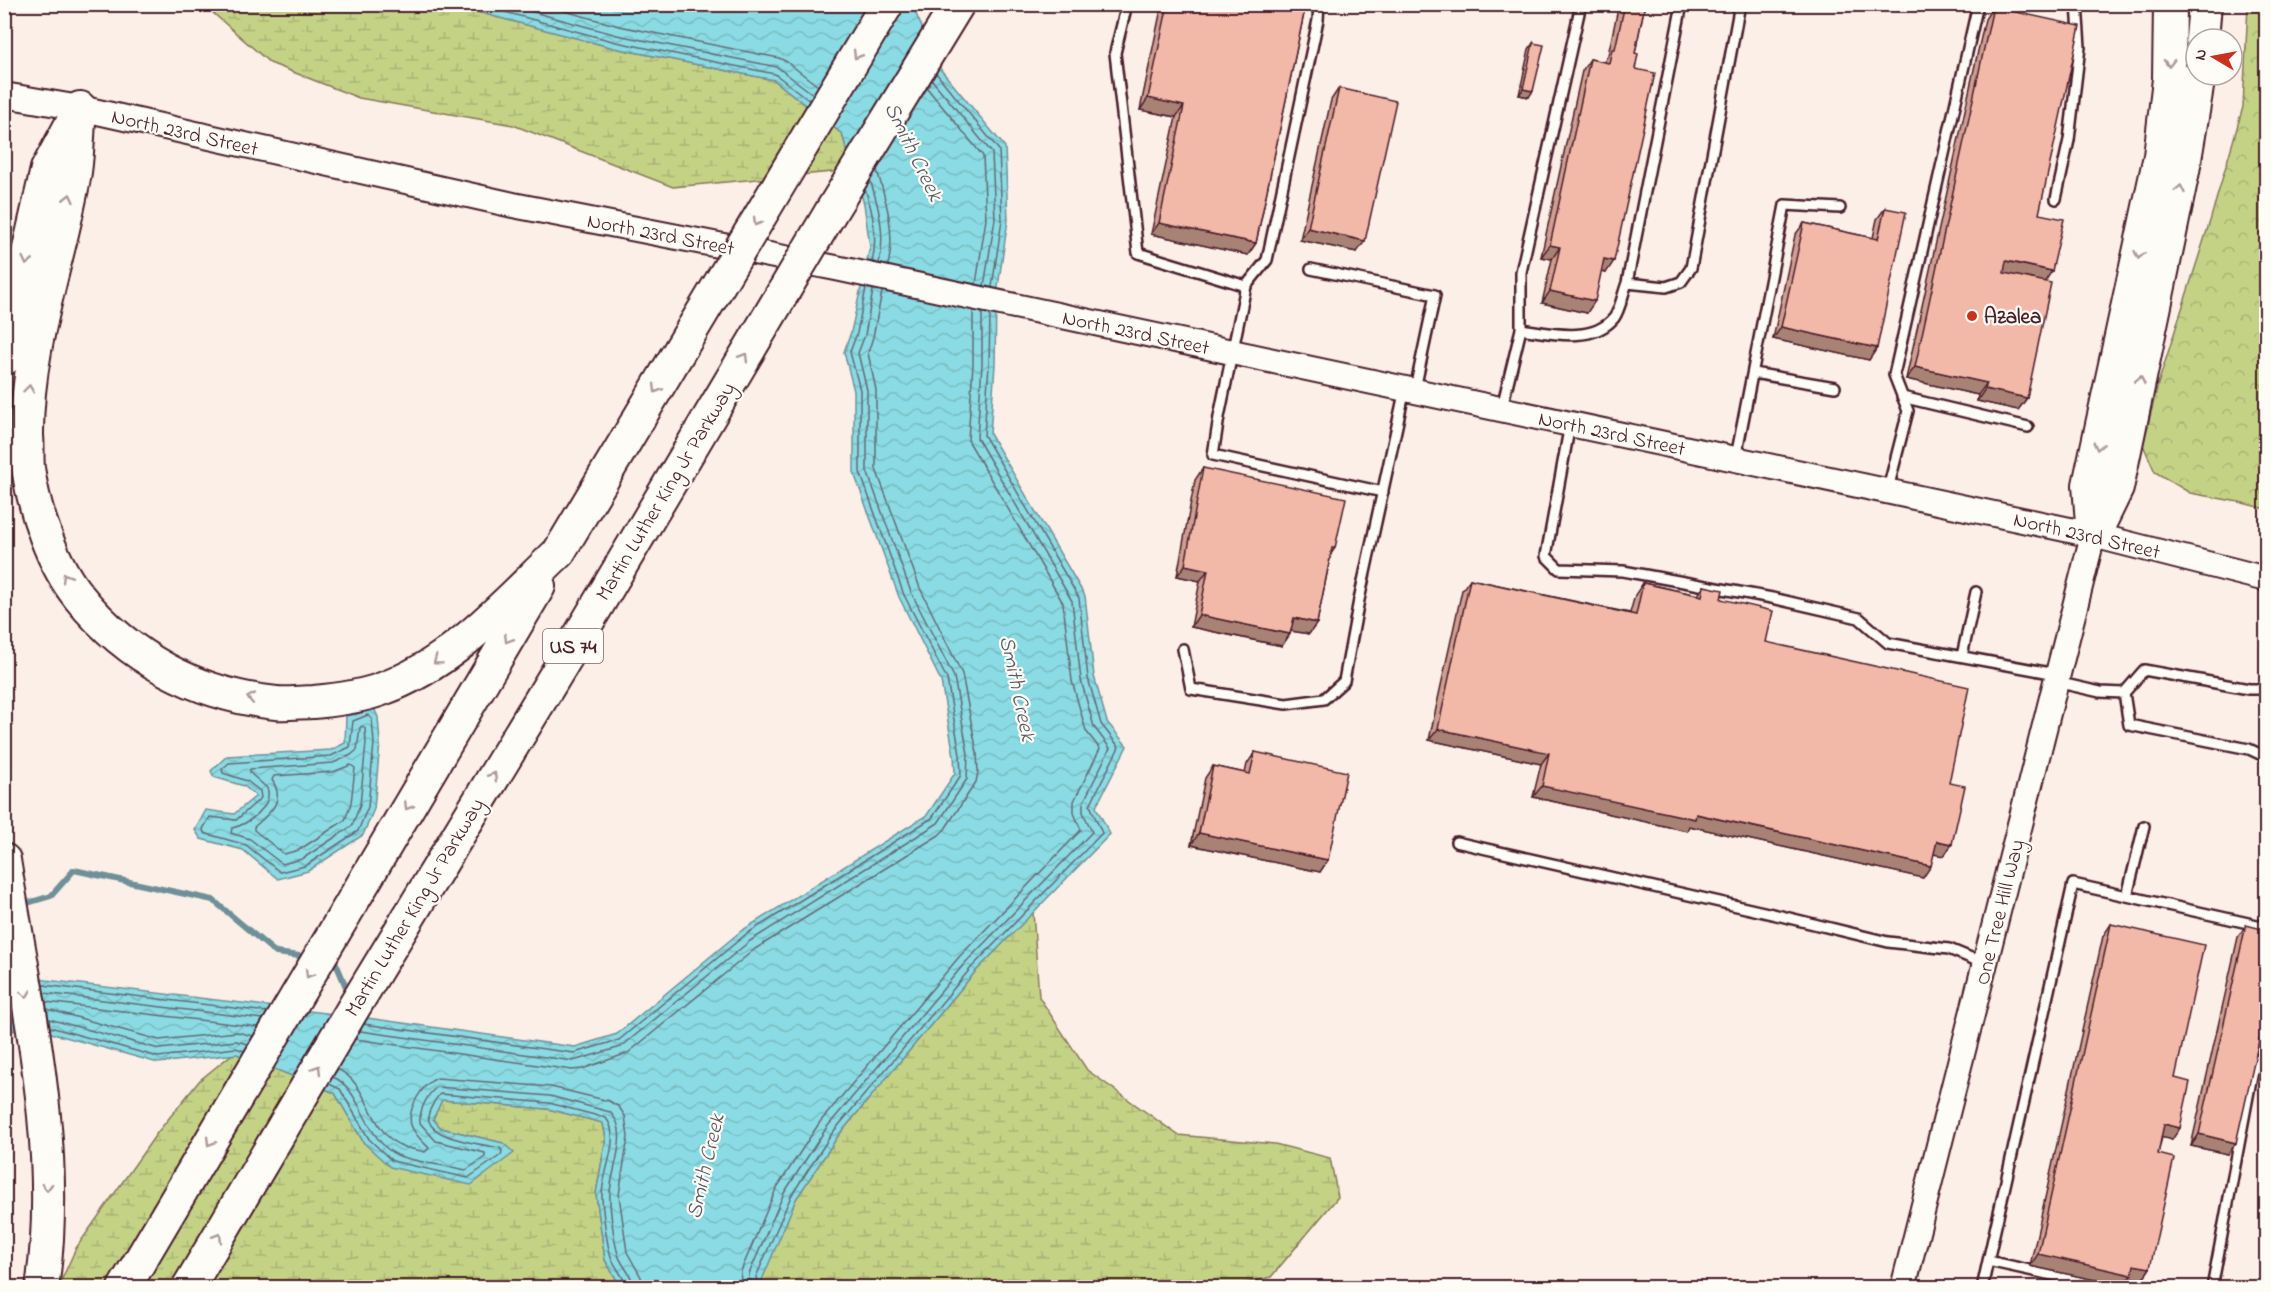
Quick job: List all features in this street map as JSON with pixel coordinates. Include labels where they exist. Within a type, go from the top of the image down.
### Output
[{"type":"highway","name":"US 74","points":[[124,1287],[559,552],[887,4]]},
{"type":"highway","name":"Martin Luther King Jr Parkway","points":[[188,1287],[354,1006],[958,4]]},
{"type":"highway","points":[[2093,535],[2090,485],[2160,156],[2169,79],[2170,4]]},
{"type":"highway","points":[[2203,27],[2205,4]]},
{"type":"highway","points":[[2093,535],[2117,488],[2183,171],[2197,87]]},
{"type":"highway","points":[[80,108],[75,171],[34,348],[27,409],[28,467],[53,555],[77,595],[102,623],[138,654],[181,679],[223,693],[278,704],[335,700],[381,690],[430,667],[475,632],[559,552]]},
{"type":"highway","points":[[4,359],[47,169],[80,108]]},
{"type":"highway","points":[[4,860],[42,1101],[47,1197],[47,1234],[42,1287]]},
{"type":"main road","name":"North 23rd Street","points":[[4,95],[80,108],[513,205],[836,268],[2093,535],[2266,579]]},
{"type":"main road","name":"One Tree Hill Way","points":[[1903,1287],[2093,535]]},
{"type":"lane","points":[[1126,4],[1115,53],[1138,253],[1246,286]]},
{"type":"lane","points":[[1319,4],[1318,20],[1267,260],[1246,286],[1213,455],[1383,492]]},
{"type":"lane","points":[[1502,410],[1521,328],[1521,272],[1581,4]]},
{"type":"lane","points":[[1521,328],[1553,334],[1589,334],[1614,318],[1627,283],[1682,4]]},
{"type":"lane","points":[[1627,283],[1666,287],[1681,282],[1691,268],[1740,4]]},
{"type":"lane","points":[[1887,492],[1908,411],[1894,375],[1977,4]]},
{"type":"lane","points":[[2056,199],[2069,140],[2080,47],[2077,4]]},
{"type":"lane","points":[[1735,459],[1785,205],[1840,208]]},
{"type":"lane","points":[[1183,649],[1191,689],[1286,704],[1324,699],[1344,681],[1383,492],[1435,296],[1311,269]]},
{"type":"lane","points":[[1753,373],[1835,387]]},
{"type":"lane","points":[[1902,397],[2028,426]]},
{"type":"lane","points":[[1570,424],[1546,556],[1559,569],[1623,571],[1772,598],[1859,618],[1888,643],[1962,656],[2057,678],[2100,692],[2124,693]]},
{"type":"lane","points":[[1962,656],[1976,592]]},
{"type":"lane","points":[[2266,689],[2249,689],[2144,670],[2124,693],[2129,725],[2249,748],[2266,758]]},
{"type":"lane","points":[[2127,896],[2144,826]]},
{"type":"lane","points":[[1456,842],[1781,915],[1888,942],[1949,949],[1985,964]]},
{"type":"lane","points":[[1982,1287],[2073,884],[2266,927]]},
{"type":"lane","points":[[2212,1287],[2258,1044]]},
{"type":"lane","points":[[1988,1261],[2112,1287]]},
{"type":"green space","points":[[204,5],[451,5],[614,48],[774,80],[842,134],[853,170],[673,187],[513,125],[359,98],[270,63]]},
{"type":"green space","points":[[2248,5],[2266,5],[2266,509],[2190,493],[2155,472],[2143,445],[2158,384],[2210,221],[2243,107]]},
{"type":"green space","points":[[1033,912],[1039,997],[1087,1070],[1178,1135],[1275,1144],[1330,1158],[1338,1197],[1271,1277],[1229,1287],[765,1288],[761,1280],[796,1199],[838,1136],[975,972]]},
{"type":"green space","points":[[237,1054],[335,1093],[364,1143],[503,1143],[441,1128],[433,1119],[442,1100],[548,1109],[603,1123],[606,1138],[596,1194],[605,1260],[621,1287],[58,1288],[76,1248],[157,1133],[200,1080],[231,1055]]},
{"type":"water","name":"Smith Creek","points":[[451,5],[912,5],[941,70],[1005,147],[1008,220],[996,300],[995,365],[990,434],[1085,596],[1094,676],[1107,722],[1127,746],[1096,807],[1110,834],[975,972],[838,1136],[796,1199],[762,1280],[765,1287],[621,1287],[605,1260],[596,1194],[606,1138],[603,1123],[548,1109],[442,1100],[433,1119],[441,1128],[503,1143],[514,1153],[471,1185],[390,1167],[364,1143],[335,1093],[237,1054],[158,1063],[26,1026],[5,1034],[4,975],[360,1017],[575,1047],[617,1034],[741,931],[927,815],[955,773],[941,681],[899,597],[854,473],[854,391],[844,352],[851,332],[870,247],[864,204],[842,134],[774,80],[614,48]]},
{"type":"water","points":[[373,706],[378,717],[380,743],[374,809],[363,835],[308,871],[278,879],[243,850],[201,839],[195,830],[206,810],[234,814],[256,796],[244,786],[214,777],[211,771],[227,756],[331,750],[345,743],[346,716]]},
{"type":"building","points":[[1168,4],[1306,4],[1256,243],[1159,223],[1184,106],[1148,98]]},
{"type":"building","points":[[1625,4],[1645,4],[1635,53],[1638,54],[1635,69],[1655,73],[1614,261],[1604,259],[1595,301],[1550,291],[1560,247],[1550,245],[1590,59],[1609,63],[1612,49],[1615,49]]},
{"type":"building","points":[[1993,7],[2080,26],[2039,214],[2064,219],[2052,271],[2006,261],[2004,273],[2051,283],[2027,398],[1985,389],[1987,383],[1915,367]]},
{"type":"building","points":[[1533,43],[1544,45],[1533,91],[1523,89]]},
{"type":"building","points":[[1339,88],[1396,101],[1365,241],[1308,228]]},
{"type":"building","points":[[1885,208],[1906,212],[1877,348],[1781,327],[1804,223],[1878,239]]},
{"type":"building","points":[[1203,468],[1346,498],[1335,548],[1332,548],[1317,623],[1294,618],[1290,634],[1199,615],[1208,570],[1185,565]]},
{"type":"building","points":[[1470,579],[1636,615],[1643,583],[1702,596],[1704,586],[1723,590],[1721,599],[1773,611],[1766,642],[1969,687],[1949,783],[1965,786],[1952,844],[1937,841],[1931,866],[1696,814],[1695,819],[1542,786],[1549,753],[1438,729]]},
{"type":"building","points":[[1255,752],[1347,772],[1328,860],[1199,833],[1213,766],[1250,774]]},
{"type":"building","points":[[2111,924],[2204,945],[2175,1078],[2190,1082],[2180,1128],[2164,1124],[2158,1154],[2174,1158],[2150,1268],[2134,1265],[2132,1275],[2038,1254]]},
{"type":"building","points":[[2246,925],[2266,930],[2266,1009],[2236,1143],[2199,1134]]},
{"type":"waterway","points":[[21,905],[51,896],[74,870],[213,900],[276,953],[308,957]]},
{"type":"waterway","points":[[330,961],[335,961],[349,994]]},
{"type":"place","name":"Azalea","points":[[1972,316]]}]
